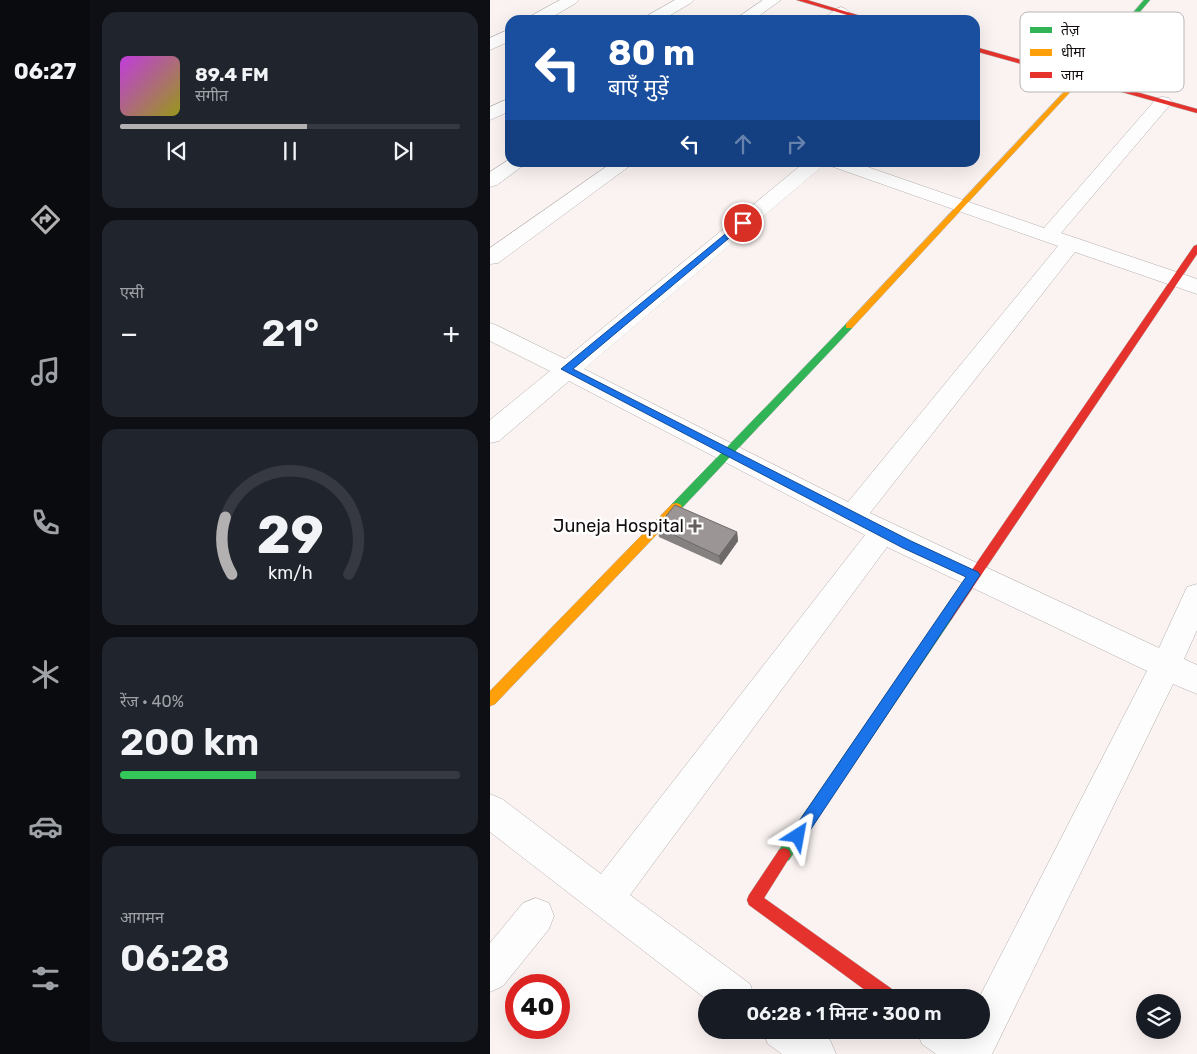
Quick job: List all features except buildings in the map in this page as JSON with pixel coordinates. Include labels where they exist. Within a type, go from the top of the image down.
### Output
[{"type":"street","points":[[544,15],[572,0]]},
{"type":"street","points":[[660,15],[686,0]]},
{"type":"street","points":[[750,15],[773,0]]},
{"type":"street","points":[[800,0],[833,15]]},
{"type":"street","points":[[1137,12],[1147,0]]},
{"type":"street","points":[[491,44],[505,37]]},
{"type":"street","points":[[491,44],[505,48]]},
{"type":"street","points":[[980,50],[1020,62]]},
{"type":"street","points":[[490,700],[729,453],[1069,92]]},
{"type":"street","points":[[1127,92],[1197,111]]},
{"type":"street","points":[[1048,236],[1163,102]]},
{"type":"street","points":[[490,115],[505,106]]},
{"type":"street","points":[[490,181],[511,167]]},
{"type":"street","points":[[490,258],[619,167]]},
{"type":"street","points":[[490,434],[811,167]]},
{"type":"street","points":[[848,167],[1197,287]]},
{"type":"street","points":[[852,516],[1072,244]]},
{"type":"street","points":[[878,989],[754,900],[1197,248]]},
{"type":"street","points":[[490,331],[884,532],[1197,680]]},
{"type":"street","points":[[605,898],[884,532]]},
{"type":"street","points":[[949,1039],[970,1054],[1166,666],[1197,596]]},
{"type":"street","points":[[490,810],[724,989]]},
{"type":"street","points":[[490,973],[536,916]]},
{"type":"street","points":[[795,1039],[816,1054]]},
{"type":"traffic: fast","points":[[1137,12],[1147,0]]},
{"type":"traffic: fast","points":[[676,507],[849,326]]},
{"type":"traffic: fast","points":[[784,855],[947,616]]},
{"type":"traffic: slow","points":[[849,326],[1067,92]]},
{"type":"traffic: slow","points":[[490,700],[676,507]]},
{"type":"traffic: jam","points":[[800,0],[853,15]]},
{"type":"traffic: jam","points":[[980,50],[1020,62]]},
{"type":"traffic: jam","points":[[1129,92],[1197,111]]},
{"type":"traffic: jam","points":[[947,616],[1197,248]]},
{"type":"traffic: jam","points":[[784,855],[754,900],[878,989]]},
{"type":"place","name":"Juneja Hospital","points":[[695,526]]},
{"type":"route","points":[[743,223],[566,369],[907,544],[974,575],[798,836]]}]
